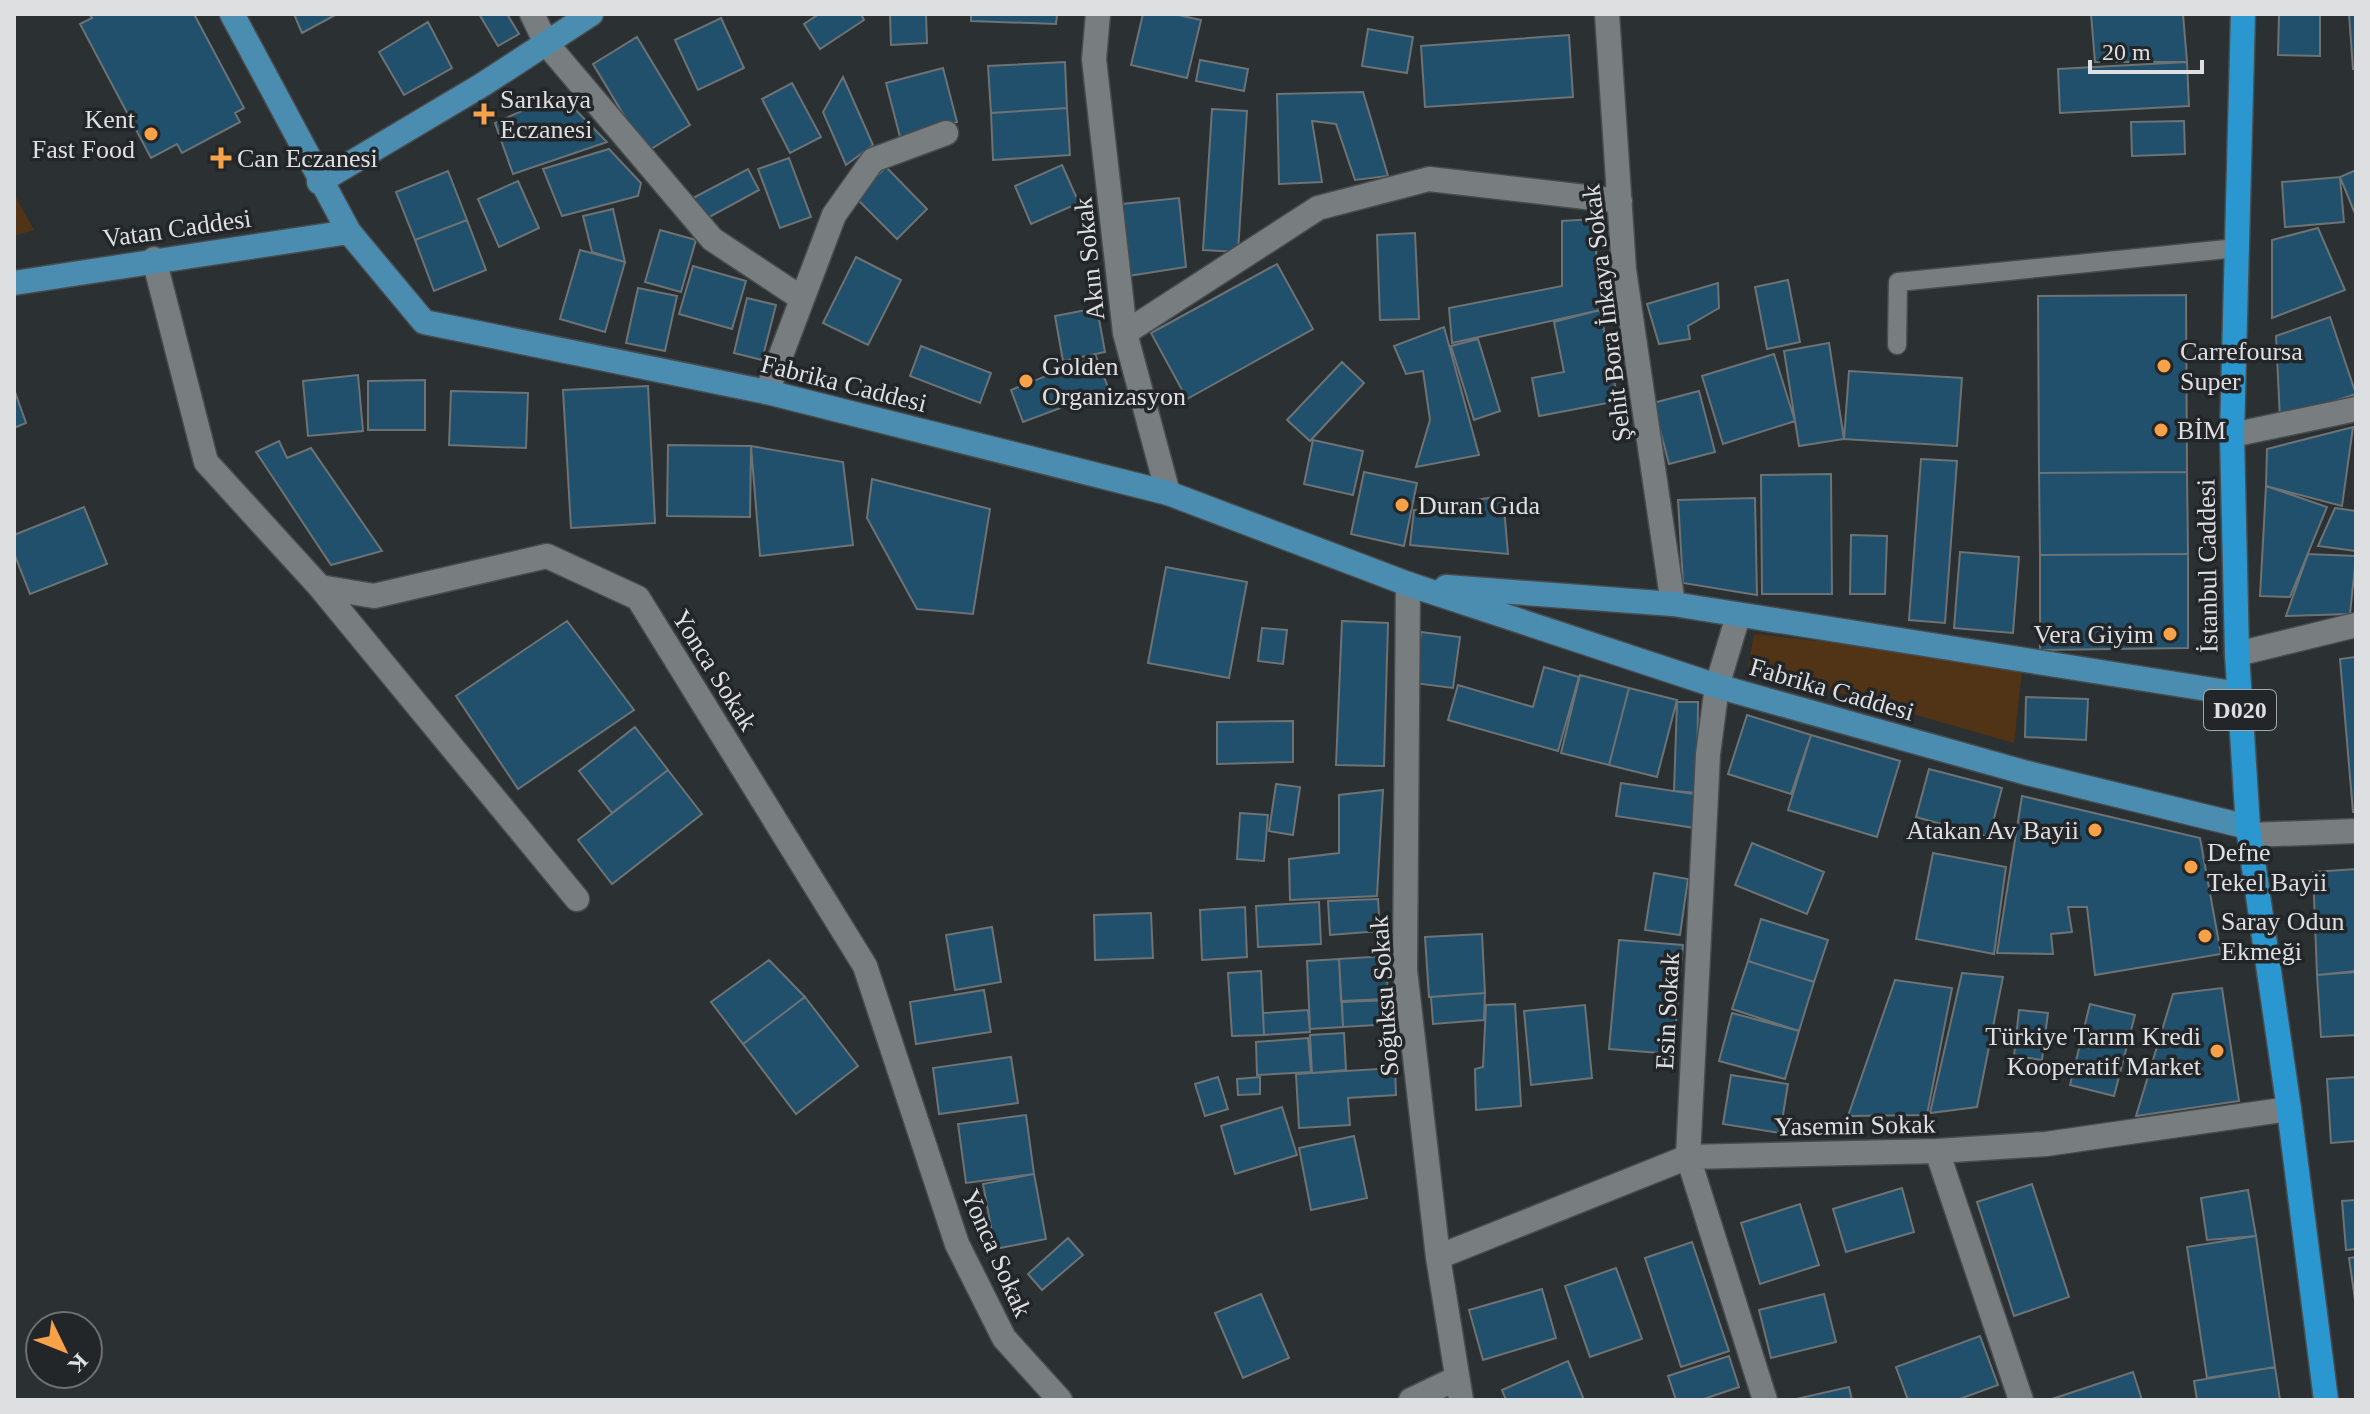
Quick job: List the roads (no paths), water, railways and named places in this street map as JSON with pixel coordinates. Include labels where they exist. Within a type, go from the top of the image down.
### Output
[{"type":"highway","name":"İstanbul Caddesi","points":[[2243,14],[2232,435],[2239,694],[2249,831],[2326,1400]]},
{"type":"main road","name":"Fabrika Caddesi","points":[[232,14],[319,182],[349,232],[424,322],[767,392],[1168,493],[1408,584],[1717,686],[2027,773],[2249,831]]},
{"type":"main road","points":[[319,182],[591,14]]},
{"type":"main road","name":"Vatan Caddesi","points":[[14,283],[154,259],[349,232]]},
{"type":"main road","name":"Fabrika Caddesi","points":[[1408,584],[1673,604],[2239,694]]},
{"type":"street","points":[[532,14],[546,43],[712,239],[801,298]]},
{"type":"street","name":"Akın Sokak","points":[[1098,14],[1094,59],[1125,333],[1168,493]]},
{"type":"street","name":"Şehit Bora İnkaya Sokak","points":[[1607,14],[1624,270],[1673,604]]},
{"type":"street","points":[[767,392],[834,215],[873,160],[946,133]]},
{"type":"street","points":[[1125,333],[1318,208],[1429,179],[1620,201]]},
{"type":"street","points":[[154,259],[206,462],[320,587],[577,899]]},
{"type":"street","points":[[2232,435],[2356,409]]},
{"type":"street","name":"Yonca Sokak","points":[[320,587],[374,596],[547,556],[638,598],[865,966],[957,1244],[1004,1338],[1060,1400]]},
{"type":"street","name":"Soğuksu Sokak","points":[[1408,584],[1405,970],[1438,1257],[1458,1389]]},
{"type":"street","name":"Esin Sokak","points":[[1738,616],[1717,686],[1708,754],[1688,1157],[1765,1400]]},
{"type":"street","points":[[2237,654],[2356,625]]},
{"type":"street","points":[[2249,831],[2356,831]]},
{"type":"street","name":"Yasemin Sokak","points":[[1438,1257],[1688,1157],[1937,1151],[2046,1144],[2289,1109]]},
{"type":"street","points":[[1937,1151],[2021,1400]]},
{"type":"street","points":[[1411,1400],[1458,1389]]},
{"type":"lane","points":[[1897,345],[1898,282],[2237,248]]},
{"type":"place","name":"Sarıkaya Eczanesi","points":[[484,114]]},
{"type":"place","name":"Kent Fast Food","points":[[151,134]]},
{"type":"place","name":"Can Eczanesi","points":[[221,158]]},
{"type":"place","name":"Carrefoursa Super","points":[[2164,366]]},
{"type":"place","name":"Golden Organizasyon","points":[[1026,381]]},
{"type":"place","name":"BİM","points":[[2161,430]]},
{"type":"place","name":"Duran Gıda","points":[[1402,505]]},
{"type":"place","name":"Vera Giyim","points":[[2170,634]]},
{"type":"place","name":"Atakan Av Bayii","points":[[2095,830]]},
{"type":"place","name":"Defne Tekel Bayii","points":[[2191,867]]},
{"type":"place","name":"Saray Odun Ekmeği","points":[[2205,936]]},
{"type":"place","name":"Türkiye Tarım Kredi Kooperatif Market","points":[[2217,1051]]}]
